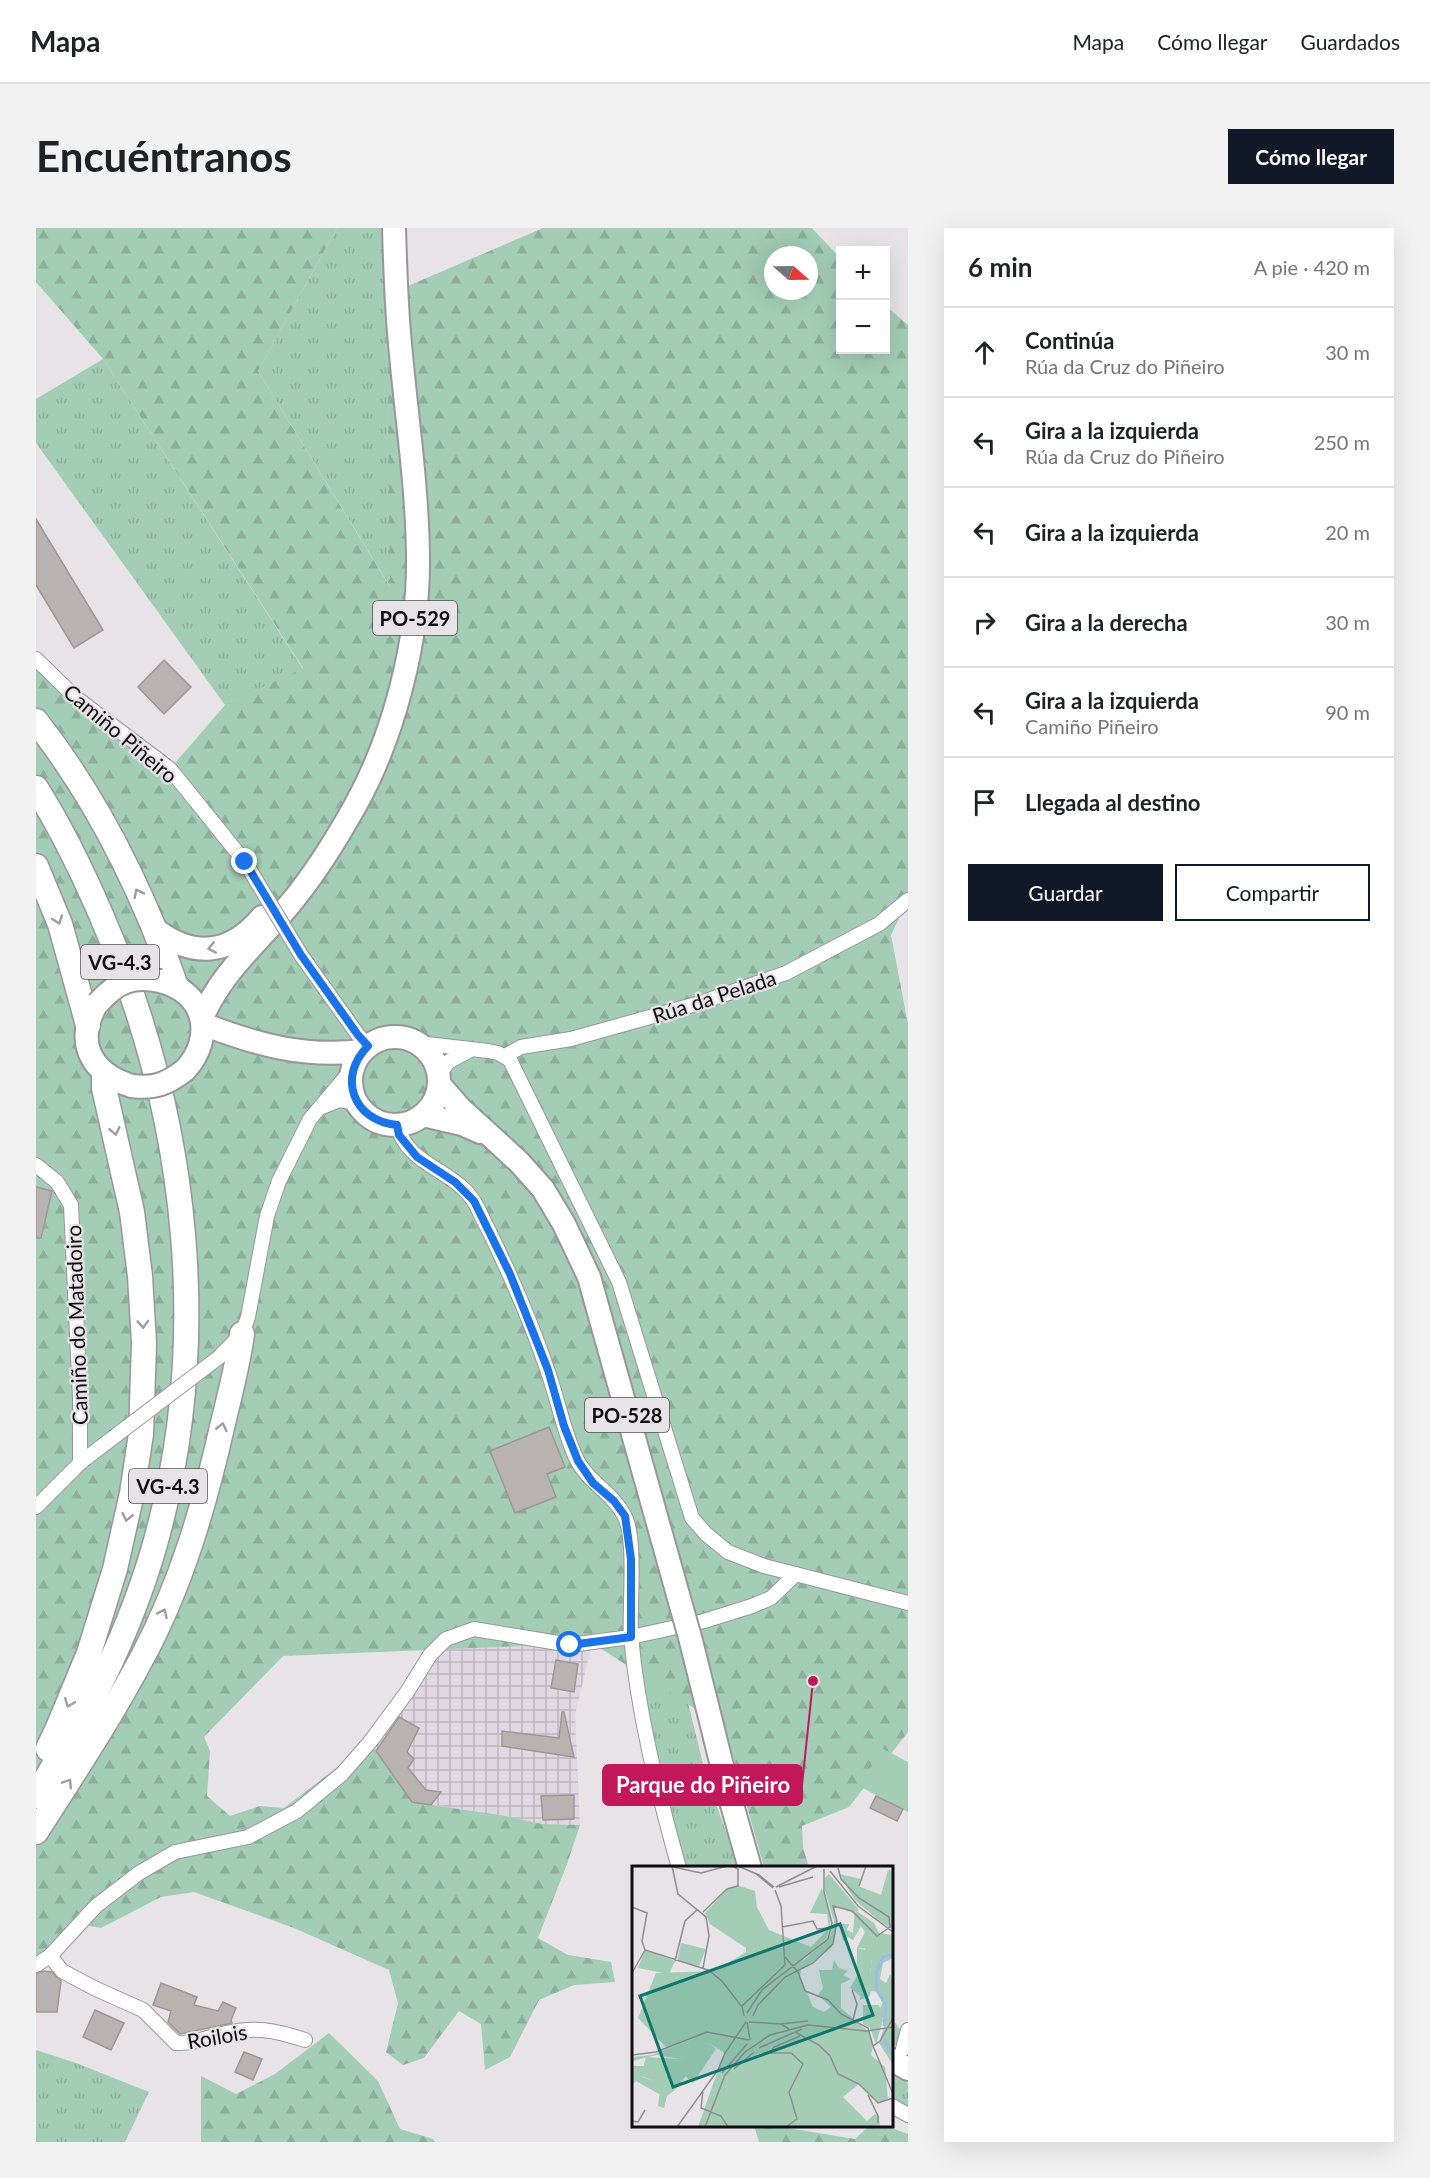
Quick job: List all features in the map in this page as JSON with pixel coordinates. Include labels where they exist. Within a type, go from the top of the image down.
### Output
[{"type":"highway","points":[[36,721],[78,780],[103,822],[156,930],[172,985]]},
{"type":"highway","name":"VG-4.3","points":[[36,788],[82,872],[112,941],[148,1045],[172,1148],[181,1208],[188,1327],[173,1464],[150,1560],[121,1640],[84,1715],[36,1796]]},
{"type":"highway","points":[[36,866],[60,924],[88,1024]]},
{"type":"highway","points":[[36,1770],[57,1730],[89,1653],[115,1569],[132,1493],[141,1434],[144,1343],[140,1276],[132,1212],[104,1088],[104,1074]]},
{"type":"highway","points":[[36,1832],[99,1734],[144,1654],[175,1585],[201,1512],[242,1334]]},
{"type":"main road","name":"PO-529","points":[[202,1021],[220,983],[312,876],[355,806],[380,752],[401,685],[414,620],[418,563],[415,486],[399,330],[394,228]]},
{"type":"main road","points":[[156,930],[169,940],[187,948],[206,950],[231,943],[254,926],[301,871],[328,832],[355,806]]},
{"type":"main road","name":"PO-529","points":[[172,985],[193,987],[239,959]]},
{"type":"main road","points":[[189,1065],[200,1050],[202,1021],[193,1001],[172,985],[148,978],[129,980],[112,988],[98,1003],[88,1024],[87,1037],[90,1052],[95,1064],[116,1082],[150,1088],[162,1085],[215,1048],[247,1041]]},
{"type":"main road","points":[[202,1021],[247,1041],[294,1051],[338,1054],[356,1072],[370,1117],[387,1124],[397,1125],[423,1115],[434,1101],[439,1080],[434,1060],[418,1043],[402,1037],[384,1038],[356,1072]]},
{"type":"main road","points":[[294,1051],[330,1066],[356,1072]]},
{"type":"main road","name":"PO-528","points":[[439,1080],[460,1108],[543,1189],[564,1224],[589,1277],[692,1641],[729,1794],[749,1866]]},
{"type":"main road","name":"PO-528","points":[[423,1115],[462,1124],[481,1132],[501,1146]]},
{"type":"street","name":"Camiño Piñeiro","points":[[36,659],[75,697],[170,769],[245,862],[301,955],[358,1035],[356,1072]]},
{"type":"street","name":"Rúa da Pelada","points":[[505,1056],[521,1047],[571,1040],[700,1003],[786,973],[879,924],[908,900]]},
{"type":"street","points":[[418,1043],[488,1051],[505,1056],[517,1072],[619,1282],[692,1518],[706,1534],[728,1552],[764,1566],[908,1603]]},
{"type":"street","points":[[439,1080],[448,1062],[472,1049]]},
{"type":"street","points":[[320,1107],[339,1100],[356,1072]]},
{"type":"street","points":[[36,1507],[80,1463],[218,1358],[242,1334],[248,1317],[267,1216],[279,1181],[301,1136],[320,1107],[356,1072]]},
{"type":"street","points":[[397,1125],[399,1135],[417,1157],[455,1182],[474,1201],[510,1274],[548,1370],[564,1426],[578,1461],[593,1483],[614,1501],[625,1516],[631,1559],[631,1637],[639,1693],[658,1793],[678,1866]]},
{"type":"street","name":"Camiño do Matadoiro","points":[[36,1165],[57,1182],[71,1205],[80,1398],[80,1463]]},
{"type":"street","points":[[36,1965],[50,1956],[96,1906],[139,1873],[175,1852],[248,1837],[297,1811],[342,1774],[370,1742],[407,1692],[430,1655],[446,1639],[474,1629],[570,1645],[631,1637],[704,1621],[752,1606],[771,1598],[796,1574]]},
{"type":"street","name":"Roilois","points":[[50,1956],[62,1971],[143,2010],[176,2043],[187,2043],[245,2030],[271,2029],[305,2040]]},
{"type":"street","points":[[901,2059],[908,2030]]},
{"type":"street","points":[[893,2107],[908,2115]]},
{"type":"shaded area","points":[[446,1639],[592,1643],[575,1715],[580,1825],[542,1824],[506,1816],[412,1802],[370,1742]]},
{"type":"green space","points":[[36,228],[337,228],[258,371],[390,587],[387,295],[543,228],[812,228],[836,254],[836,354],[890,354],[890,309],[908,325],[908,900],[891,935],[908,1024],[908,1732],[849,1807],[802,1826],[803,1847],[808,1866],[764,1866],[725,1728],[592,1643],[283,1656],[204,1737],[210,1751],[207,1796],[230,1816],[260,1806],[284,1808],[370,1742],[412,1802],[506,1816],[542,1824],[580,1825],[538,1938],[568,1955],[611,1962],[615,1982],[574,1985],[539,2000],[510,2057],[485,2070],[481,2024],[459,2011],[424,2058],[403,2065],[386,2052],[398,2003],[389,1970],[294,1928],[194,1892],[161,1897],[101,1928],[80,1924],[36,1959],[36,662],[170,769],[225,705],[303,668],[103,359],[36,282]]},
{"type":"green space","points":[[337,228],[381,228],[387,295],[391,588],[258,371]]},
{"type":"green space","points":[[103,359],[303,669],[225,705],[36,443],[36,399]]},
{"type":"green space","points":[[672,1637],[707,1780],[739,1866],[683,1866],[639,1693],[639,1642]]},
{"type":"green space","points":[[881,1748],[908,1762],[908,1812],[861,1787]]},
{"type":"green space","points":[[893,2020],[903,2033],[903,2050],[893,2044]]},
{"type":"green space","points":[[329,2033],[378,2081],[400,2129],[433,2139],[435,2142],[201,2142],[201,2076],[236,2094],[275,2074]]},
{"type":"green space","points":[[36,2050],[149,2092],[125,2142],[36,2142]]},
{"type":"green space","points":[[893,2073],[908,2083],[908,2113],[893,2106]]},
{"type":"green space","points":[[754,2127],[782,2127],[855,2139],[868,2127],[889,2127],[908,2134],[908,2142],[759,2142]]},
{"type":"building","points":[[36,519],[103,630],[74,648],[36,585]]},
{"type":"building","points":[[164,660],[191,687],[164,714],[138,687]]},
{"type":"building","points":[[36,1187],[52,1191],[41,1238],[36,1238]]},
{"type":"building","points":[[549,1427],[565,1467],[547,1474],[556,1497],[515,1513],[490,1451]]},
{"type":"building","points":[[556,1660],[578,1664],[574,1692],[551,1688]]},
{"type":"building","points":[[562,1712],[564,1712],[574,1757],[502,1746],[502,1731],[559,1738]]},
{"type":"building","points":[[399,1717],[419,1728],[407,1752],[414,1759],[408,1768],[426,1790],[441,1792],[431,1805],[412,1802],[376,1751]]},
{"type":"building","points":[[574,1795],[574,1819],[543,1820],[541,1796]]},
{"type":"building","points":[[876,1796],[903,1809],[897,1821],[870,1808]]},
{"type":"building","points":[[43,1971],[52,1972],[61,1981],[57,2012],[36,2012],[36,1974]]},
{"type":"building","points":[[161,1983],[197,1997],[194,2005],[218,2011],[223,2002],[236,2008],[232,2023],[180,2034],[168,2022],[171,2011],[153,2005]]},
{"type":"building","points":[[95,2010],[124,2023],[111,2050],[83,2037]]},
{"type":"building","points":[[244,2052],[262,2059],[253,2080],[235,2072]]},
{"type":"tunnel","points":[[893,2076],[900,2056]]},
{"type":"place","name":"Parque do Piñeiro","points":[[813,1681]]},
{"type":"route","points":[[245,862],[301,955],[368,1046],[358,1059],[352,1076],[355,1098],[363,1111],[378,1121],[397,1125],[399,1135],[417,1157],[455,1182],[474,1201],[510,1274],[548,1370],[564,1426],[578,1461],[593,1483],[614,1501],[625,1516],[631,1559],[631,1637],[570,1645]]}]
